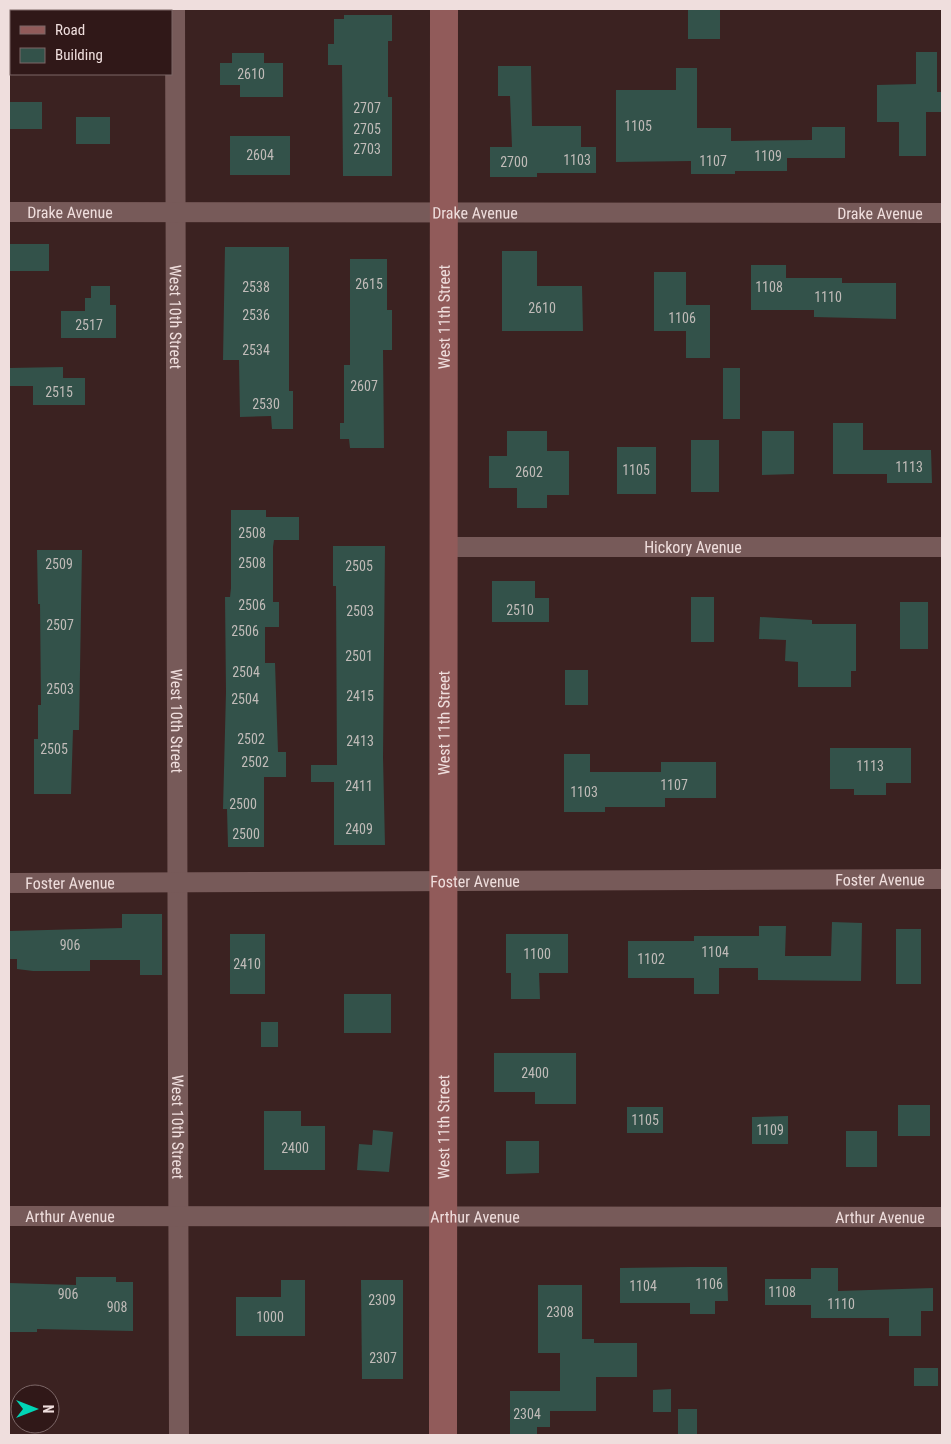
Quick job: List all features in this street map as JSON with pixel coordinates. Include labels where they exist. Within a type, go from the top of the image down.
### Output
[{"type":"main road","name":"West 11th Street","points":[[442,1435],[444,9]]},
{"type":"street","name":"West 10th Street","points":[[174,9],[179,1435]]},
{"type":"street","name":"Drake Avenue","points":[[9,212],[942,213]]},
{"type":"street","name":"Hickory Avenue","points":[[443,547],[942,547]]},
{"type":"street","name":"Foster Avenue","points":[[9,884],[178,881],[942,879]]},
{"type":"street","name":"Arthur Avenue","points":[[9,1216],[179,1214],[942,1218]]},
{"type":"building","points":[[688,9],[720,9],[720,39],[688,39]]},
{"type":"building","points":[[344,15],[392,15],[392,41],[388,41],[388,97],[392,97],[392,176],[343,176],[342,65],[328,65],[328,44],[334,44],[334,19],[344,19]]},
{"type":"building","points":[[916,52],[937,52],[937,92],[942,92],[942,112],[926,112],[926,156],[899,156],[899,122],[877,122],[877,85],[916,84]]},
{"type":"building","points":[[232,53],[264,53],[264,63],[283,63],[283,97],[240,97],[240,85],[220,85],[220,63],[232,63]]},
{"type":"building","points":[[498,66],[531,66],[532,126],[581,126],[581,147],[596,147],[596,173],[537,173],[537,177],[490,177],[490,147],[512,147],[510,96],[498,96]]},
{"type":"building","points":[[676,68],[697,68],[697,128],[731,128],[731,141],[812,140],[812,127],[845,127],[845,158],[787,158],[787,171],[735,171],[735,174],[691,174],[691,161],[616,162],[616,90],[676,90]]},
{"type":"building","points":[[9,102],[42,102],[42,129],[9,129]]},
{"type":"building","points":[[76,117],[110,117],[110,144],[76,144]]},
{"type":"building","points":[[230,136],[290,136],[290,175],[230,175]]},
{"type":"building","points":[[9,244],[49,244],[49,271],[9,271]]},
{"type":"building","points":[[225,247],[289,247],[289,391],[293,391],[293,429],[272,429],[271,416],[240,417],[239,360],[223,360]]},
{"type":"building","points":[[502,251],[537,251],[537,286],[582,286],[583,331],[502,331]]},
{"type":"building","points":[[350,259],[387,259],[387,310],[392,310],[392,350],[383,350],[384,448],[350,448],[349,439],[340,439],[340,423],[344,423],[344,365],[350,365]]},
{"type":"building","points":[[751,265],[786,265],[786,278],[842,278],[842,283],[896,283],[896,319],[814,317],[814,310],[751,310]]},
{"type":"building","points":[[654,272],[686,272],[686,305],[710,305],[710,358],[686,358],[686,331],[654,331]]},
{"type":"building","points":[[91,286],[110,286],[110,305],[116,305],[116,338],[61,338],[61,311],[85,311],[85,298],[91,298]]},
{"type":"building","points":[[63,367],[63,378],[85,378],[85,405],[33,405],[33,386],[9,386],[9,368]]},
{"type":"building","points":[[723,368],[740,368],[740,419],[723,419]]},
{"type":"building","points":[[833,423],[863,423],[863,450],[931,450],[932,483],[887,483],[887,474],[833,474]]},
{"type":"building","points":[[507,431],[547,431],[547,451],[569,451],[569,495],[547,495],[547,508],[517,508],[517,488],[489,488],[489,456],[507,456]]},
{"type":"building","points":[[762,431],[794,431],[794,474],[762,475]]},
{"type":"building","points":[[691,440],[719,440],[719,492],[691,492]]},
{"type":"building","points":[[617,447],[656,447],[656,494],[617,494]]},
{"type":"building","points":[[231,510],[266,510],[266,517],[299,517],[299,540],[274,540],[273,547],[273,602],[279,602],[279,627],[265,627],[265,663],[275,663],[278,752],[286,752],[286,777],[264,777],[264,847],[228,847],[227,809],[223,809],[226,692],[225,597],[230,597],[231,588]]},
{"type":"building","points":[[333,546],[385,546],[383,757],[385,845],[334,845],[334,782],[311,782],[311,765],[337,765],[336,586],[333,586]]},
{"type":"building","points":[[37,550],[82,550],[79,730],[73,730],[71,794],[34,794],[34,739],[38,739],[38,705],[41,705],[40,604],[38,604]]},
{"type":"building","points":[[492,581],[535,581],[535,598],[549,598],[549,622],[492,622]]},
{"type":"building","points":[[691,597],[714,597],[714,642],[691,642]]},
{"type":"building","points":[[900,602],[928,602],[928,649],[900,649]]},
{"type":"building","points":[[760,617],[812,620],[812,624],[856,624],[856,671],[851,671],[851,687],[798,687],[798,662],[785,661],[786,640],[759,639]]},
{"type":"building","points":[[565,670],[588,670],[588,705],[565,705]]},
{"type":"building","points":[[830,748],[911,748],[911,783],[886,783],[886,795],[854,795],[854,789],[830,789]]},
{"type":"building","points":[[564,754],[590,754],[590,772],[661,772],[661,762],[716,762],[716,798],[665,798],[665,807],[605,807],[605,812],[564,812]]},
{"type":"building","points":[[122,914],[162,914],[162,975],[140,975],[140,960],[90,960],[90,971],[33,971],[17,969],[17,959],[9,959],[9,931],[122,928]]},
{"type":"building","points":[[832,922],[862,923],[861,981],[758,980],[758,968],[719,968],[719,994],[694,994],[694,978],[628,978],[628,941],[694,941],[694,936],[759,936],[759,926],[786,926],[785,956],[831,956]]},
{"type":"building","points":[[896,929],[921,929],[921,984],[896,984]]},
{"type":"building","points":[[230,934],[265,934],[265,994],[230,994]]},
{"type":"building","points":[[506,934],[568,934],[568,973],[539,973],[540,999],[511,999],[511,973],[506,973]]},
{"type":"building","points":[[344,994],[391,994],[391,1033],[344,1033]]},
{"type":"building","points":[[261,1022],[278,1022],[278,1047],[261,1047]]},
{"type":"building","points":[[494,1053],[576,1053],[576,1104],[535,1104],[535,1092],[494,1092]]},
{"type":"building","points":[[898,1105],[930,1105],[930,1136],[898,1136]]},
{"type":"building","points":[[627,1107],[663,1107],[663,1133],[627,1133]]},
{"type":"building","points":[[264,1111],[301,1111],[301,1126],[325,1126],[325,1170],[264,1170]]},
{"type":"building","points":[[788,1116],[788,1144],[752,1144],[752,1117]]},
{"type":"building","points":[[373,1130],[393,1132],[389,1172],[357,1170],[359,1144],[372,1145]]},
{"type":"building","points":[[846,1131],[877,1131],[877,1167],[846,1167]]},
{"type":"building","points":[[506,1141],[539,1141],[539,1173],[506,1174]]},
{"type":"building","points":[[727,1267],[728,1301],[715,1301],[715,1314],[690,1314],[690,1303],[620,1303],[620,1268]]},
{"type":"building","points":[[811,1268],[838,1268],[838,1291],[933,1288],[933,1311],[921,1311],[921,1336],[889,1336],[889,1318],[811,1318],[811,1305],[765,1305],[765,1279],[811,1279]]},
{"type":"building","points":[[76,1277],[116,1277],[116,1282],[133,1282],[133,1331],[37,1329],[37,1332],[9,1332],[9,1283],[76,1285]]},
{"type":"building","points":[[281,1280],[305,1280],[305,1336],[236,1336],[236,1297],[281,1297]]},
{"type":"building","points":[[361,1280],[403,1280],[403,1379],[362,1379]]},
{"type":"building","points":[[538,1285],[582,1285],[582,1339],[594,1339],[594,1343],[637,1343],[637,1377],[596,1377],[596,1411],[550,1411],[550,1427],[537,1427],[537,1435],[510,1435],[510,1391],[560,1391],[560,1353],[538,1353]]},
{"type":"building","points":[[914,1368],[938,1368],[938,1386],[914,1386]]},
{"type":"building","points":[[671,1389],[671,1412],[653,1412],[653,1390]]},
{"type":"building","points":[[678,1409],[697,1409],[697,1435],[678,1435]]}]
